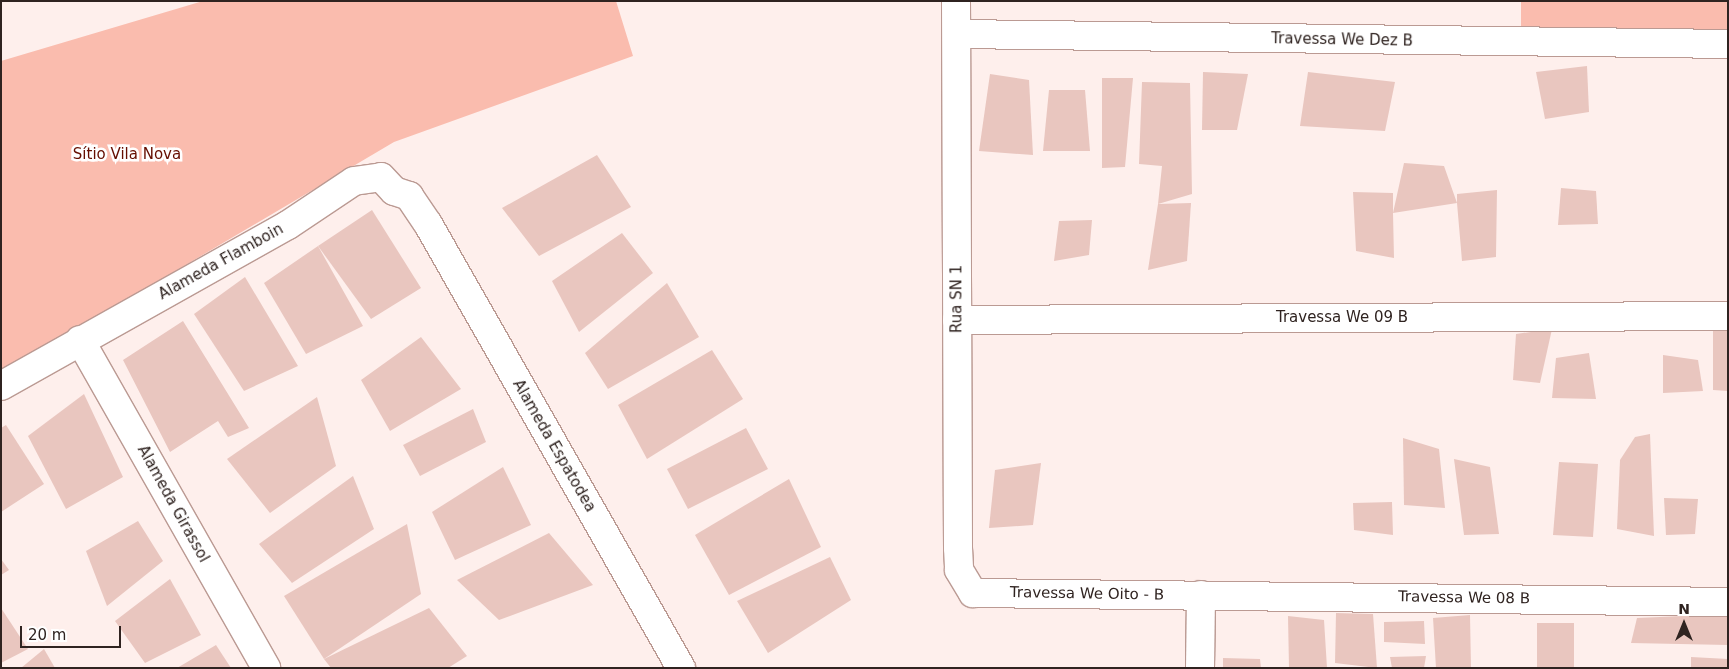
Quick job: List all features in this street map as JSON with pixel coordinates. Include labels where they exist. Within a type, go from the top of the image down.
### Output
[{"type":"street","name":"Rua SN 1","points":[[956,1],[960,570],[973,593]]},
{"type":"street","name":"Travessa We Dez B","points":[[957,34],[1728,44]]},
{"type":"street","name":"Alameda Flamboin","points":[[1,386],[288,225],[354,181],[381,177],[394,191],[409,196],[428,224]]},
{"type":"street","name":"Alameda Espatodea","points":[[428,224],[681,668]]},
{"type":"street","name":"Travessa We 09 B","points":[[957,320],[1728,316]]},
{"type":"street","name":"Alameda Girassol","points":[[80,340],[266,668]]},
{"type":"street","name":"Travessa We Oito - B","points":[[973,593],[1201,595]]},
{"type":"street","name":"Travessa We 08 B","points":[[1201,595],[1728,602]]},
{"type":"street","points":[[1200,668],[1201,595]]},
{"type":"green space","name":"Sítio Vila Nova","points":[[203,1],[616,1],[633,56],[394,142],[1,374],[1,61]]},
{"type":"green space","points":[[1521,1],[1728,1],[1728,32],[1521,30]]},
{"type":"building","points":[[1587,66],[1589,112],[1545,119],[1536,72]]},
{"type":"building","points":[[1203,72],[1248,74],[1237,130],[1202,130]]},
{"type":"building","points":[[1308,72],[1395,82],[1385,131],[1300,126]]},
{"type":"building","points":[[990,74],[1029,80],[1033,155],[979,151]]},
{"type":"building","points":[[1102,78],[1133,78],[1125,167],[1102,168]]},
{"type":"building","points":[[1142,82],[1190,83],[1192,194],[1158,204],[1162,166],[1139,164]]},
{"type":"building","points":[[1049,90],[1085,90],[1090,151],[1043,151]]},
{"type":"building","points":[[597,155],[631,207],[539,256],[502,208]]},
{"type":"building","points":[[1404,163],[1444,166],[1457,203],[1393,213]]},
{"type":"building","points":[[1561,188],[1596,191],[1598,224],[1558,225]]},
{"type":"building","points":[[1497,190],[1496,257],[1462,261],[1457,194]]},
{"type":"building","points":[[1353,192],[1393,193],[1394,258],[1356,251]]},
{"type":"building","points":[[1191,203],[1187,261],[1148,270],[1158,204]]},
{"type":"building","points":[[372,210],[421,288],[371,319],[318,246]]},
{"type":"building","points":[[1092,220],[1089,255],[1054,261],[1059,221]]},
{"type":"building","points":[[622,233],[653,273],[579,332],[552,281]]},
{"type":"building","points":[[318,246],[363,326],[306,354],[264,283]]},
{"type":"building","points":[[245,277],[298,366],[244,391],[194,314]]},
{"type":"building","points":[[667,283],[699,337],[608,389],[585,353]]},
{"type":"building","points":[[183,321],[249,428],[228,437],[218,421],[170,452],[123,360]]},
{"type":"building","points":[[1728,327],[1728,391],[1713,390],[1713,328]]},
{"type":"building","points":[[1552,329],[1540,383],[1513,380],[1516,334]]},
{"type":"building","points":[[421,337],[461,389],[390,431],[361,380]]},
{"type":"building","points":[[712,350],[743,399],[647,459],[618,405]]},
{"type":"building","points":[[1589,353],[1596,399],[1552,398],[1556,358]]},
{"type":"building","points":[[1663,355],[1698,360],[1703,391],[1663,393]]},
{"type":"building","points":[[84,394],[123,477],[66,509],[28,436]]},
{"type":"building","points":[[317,397],[336,466],[270,513],[227,459]]},
{"type":"building","points":[[473,409],[486,442],[420,476],[403,445]]},
{"type":"building","points":[[6,425],[44,484],[1,512],[1,428]]},
{"type":"building","points":[[746,428],[768,469],[688,509],[667,469]]},
{"type":"building","points":[[1650,434],[1654,536],[1617,529],[1620,460],[1635,437]]},
{"type":"building","points":[[1403,438],[1439,449],[1445,508],[1404,505]]},
{"type":"building","points":[[1454,459],[1490,467],[1499,534],[1464,535]]},
{"type":"building","points":[[1559,462],[1598,464],[1593,537],[1553,535]]},
{"type":"building","points":[[1041,463],[1033,525],[989,528],[995,470]]},
{"type":"building","points":[[503,467],[531,525],[455,560],[432,512]]},
{"type":"building","points":[[353,476],[374,529],[292,583],[259,544]]},
{"type":"building","points":[[789,479],[821,547],[729,595],[695,535]]},
{"type":"building","points":[[1664,498],[1698,499],[1695,534],[1666,535]]},
{"type":"building","points":[[1392,502],[1393,535],[1354,530],[1353,503]]},
{"type":"building","points":[[138,521],[163,561],[107,606],[86,551]]},
{"type":"building","points":[[407,524],[421,594],[324,659],[284,596]]},
{"type":"building","points":[[549,533],[593,585],[499,620],[457,580]]},
{"type":"building","points":[[830,557],[851,600],[768,653],[737,601]]},
{"type":"building","points":[[1,559],[9,570],[1,575]]},
{"type":"building","points":[[170,579],[201,635],[145,663],[115,621]]},
{"type":"building","points":[[1,608],[28,649],[1,663]]},
{"type":"building","points":[[429,608],[467,656],[448,668],[331,668],[324,659]]},
{"type":"building","points":[[1336,613],[1373,614],[1377,668],[1335,663]]},
{"type":"building","points":[[1728,614],[1728,645],[1631,643],[1637,618]]},
{"type":"building","points":[[1470,615],[1471,668],[1436,668],[1433,618]]},
{"type":"building","points":[[1288,616],[1324,620],[1327,668],[1289,668]]},
{"type":"building","points":[[1424,621],[1425,644],[1384,642],[1384,622]]},
{"type":"building","points":[[1537,623],[1574,623],[1574,668],[1537,668]]},
{"type":"building","points":[[216,645],[231,668],[177,668]]},
{"type":"building","points":[[44,649],[55,668],[21,668]]},
{"type":"building","points":[[1426,656],[1424,668],[1392,668],[1390,657]]},
{"type":"building","points":[[1691,657],[1728,659],[1728,668],[1691,668]]},
{"type":"building","points":[[1223,658],[1260,659],[1261,668],[1223,668]]}]
